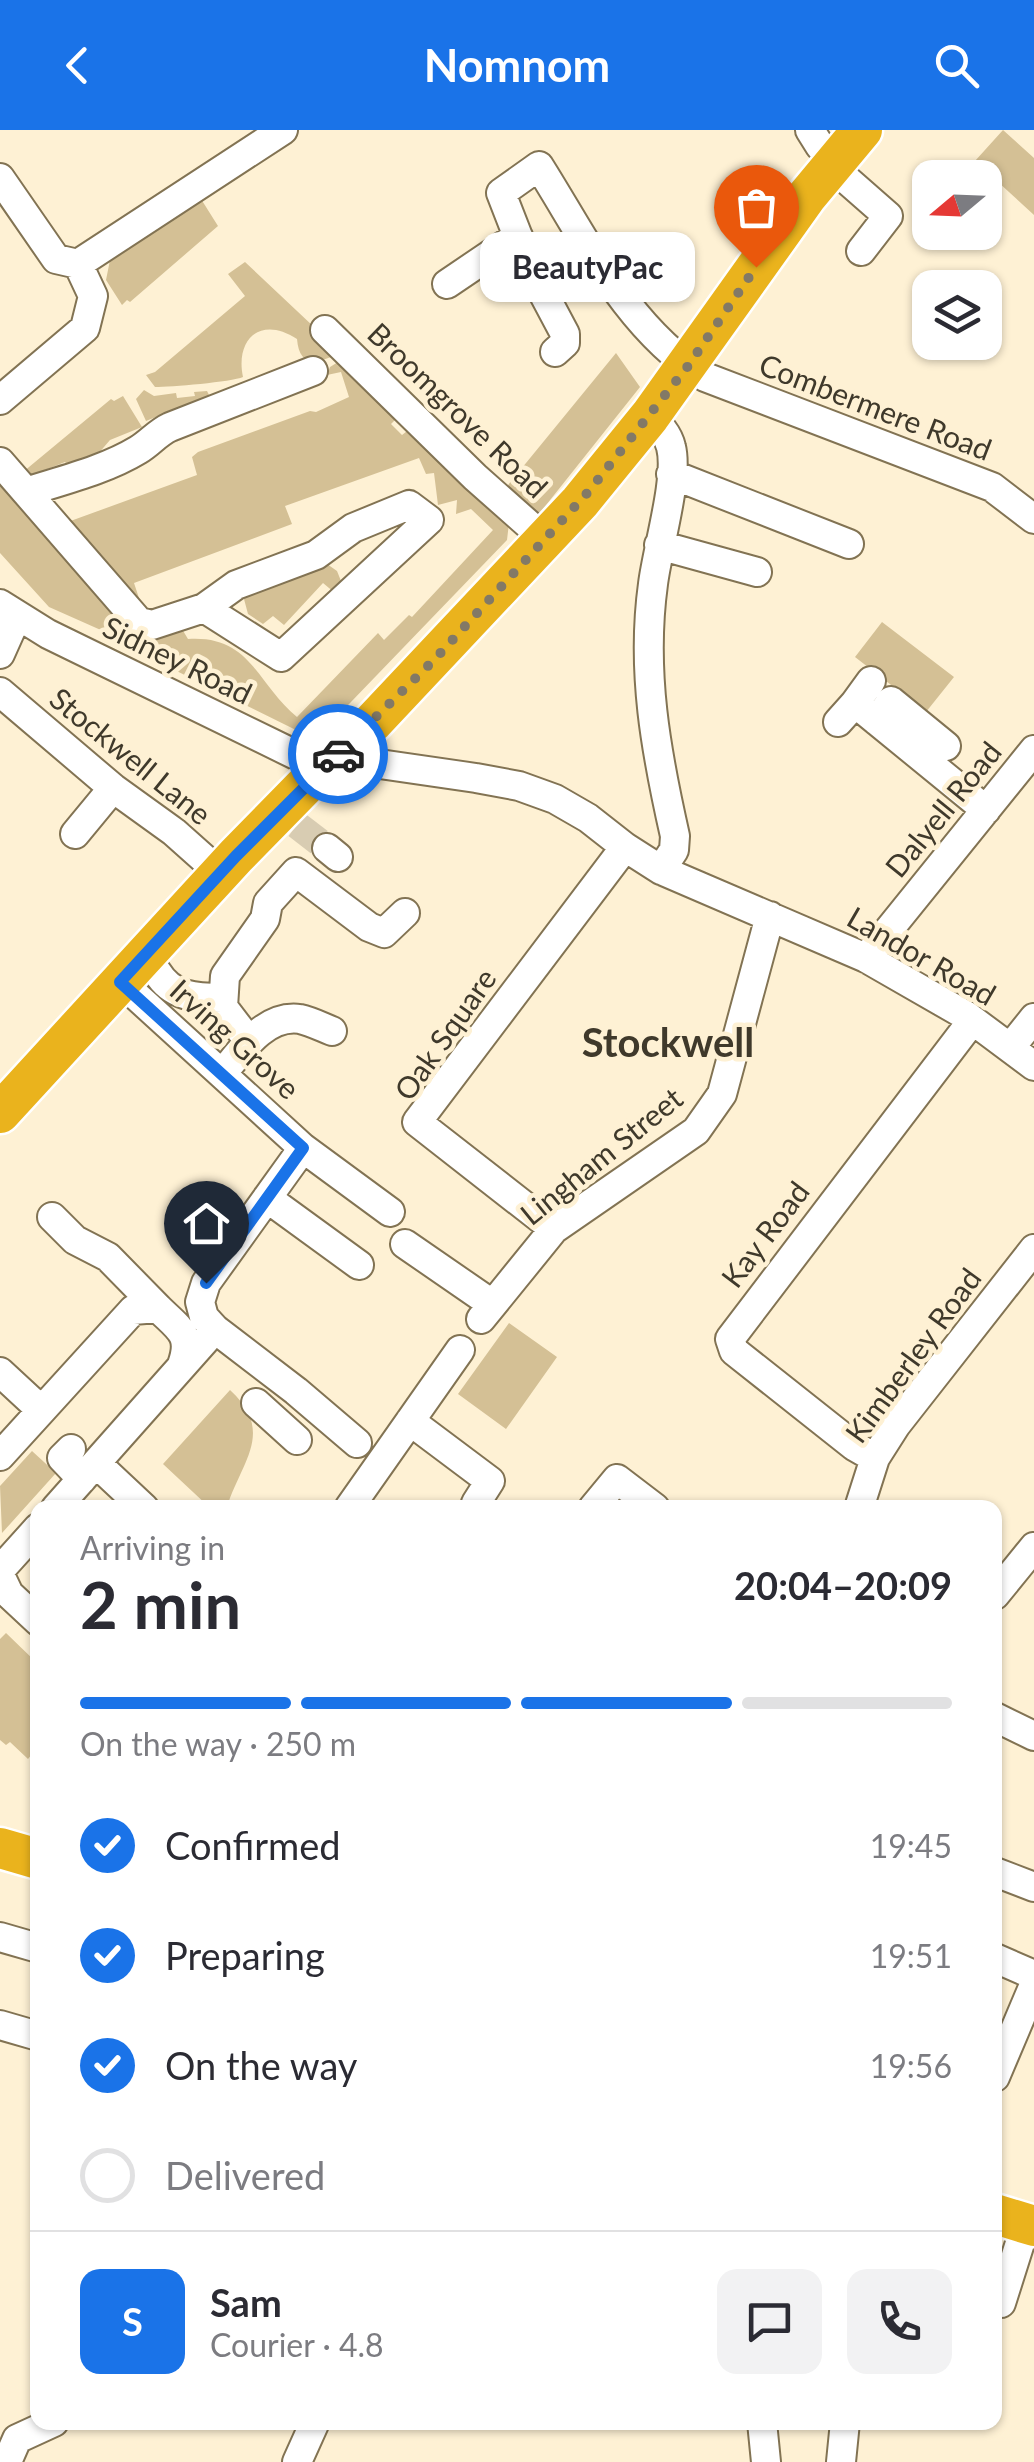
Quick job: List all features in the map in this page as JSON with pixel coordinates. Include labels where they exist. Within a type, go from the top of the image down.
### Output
[{"type":"highway","points":[[0,1113],[139,977],[220,873],[289,818],[330,760],[406,688],[589,491],[688,366],[835,146]]},
{"type":"highway","points":[[0,1848],[30,1857]]},
{"type":"street","points":[[0,178],[56,259],[78,264],[283,130]]},
{"type":"street","points":[[835,146],[888,216],[861,251]]},
{"type":"street","name":"Combermere Road","points":[[518,236],[501,193],[539,166],[628,308],[649,334],[688,366],[705,377],[992,487],[1031,511]]},
{"type":"street","points":[[447,284],[518,236],[565,334],[565,343],[555,352]]},
{"type":"street","points":[[0,400],[85,328],[93,296],[78,264]]},
{"type":"street","name":"Broomgrove Road","points":[[325,330],[475,477],[545,539]]},
{"type":"street","points":[[26,492],[101,467],[142,448],[152,436],[170,427],[313,371]]},
{"type":"street","points":[[650,416],[670,441],[671,474],[648,638],[648,686],[657,757],[675,836],[674,850],[661,870]]},
{"type":"street","points":[[0,462],[139,622],[152,625],[204,608],[236,585],[316,555],[353,528],[408,505],[429,520],[281,657],[204,608]]},
{"type":"street","points":[[671,474],[848,544]]},
{"type":"street","points":[[659,545],[758,572]]},
{"type":"street","points":[[332,546],[358,585]]},
{"type":"street","points":[[0,654],[9,610]]},
{"type":"street","name":"Sidney Road","points":[[9,610],[306,759],[352,760],[519,786],[588,818],[624,848]]},
{"type":"street","name":"Stockwell Lane","points":[[0,692],[220,873]]},
{"type":"street","points":[[946,746],[891,701],[860,707],[986,810]]},
{"type":"street","name":"Dalyell Road","points":[[866,958],[1034,750]]},
{"type":"street","points":[[75,834],[113,788]]},
{"type":"street","name":"Landor Road","points":[[624,848],[661,870],[866,958],[972,1022],[1034,1066]]},
{"type":"street","name":"Oak Square","points":[[554,1229],[417,1122],[624,848]]},
{"type":"street","points":[[249,1041],[224,1008],[224,976],[265,919],[268,903],[296,872],[369,928],[384,933],[406,913]]},
{"type":"street","name":"Lingham Street","points":[[405,1244],[486,1311],[554,1229],[696,1131],[722,1094],[770,916]]},
{"type":"street","points":[[139,977],[164,984],[182,995],[222,998]]},
{"type":"street","name":"Irving Grove","points":[[139,977],[222,1074],[303,1148],[390,1212]]},
{"type":"street","points":[[1010,1048],[1034,1018]]},
{"type":"street","points":[[222,1074],[266,1026],[298,1019],[332,1031]]},
{"type":"street","name":"Kay Road","points":[[875,1458],[854,1446],[734,1351],[730,1339],[972,1022]]},
{"type":"street","points":[[175,1309],[206,1283],[303,1148]]},
{"type":"street","points":[[267,1198],[360,1265]]},
{"type":"street","points":[[52,1217],[75,1240],[108,1257],[175,1309]]},
{"type":"street","points":[[108,1241],[175,1309],[188,1350],[182,1365]]},
{"type":"street","name":"Kimberley Road","points":[[862,1500],[875,1458],[896,1425],[1034,1249]]},
{"type":"street","points":[[0,1456],[134,1310],[175,1309],[204,1318],[366,1451]]},
{"type":"street","points":[[63,1500],[215,1329]]},
{"type":"street","points":[[351,1500],[366,1451],[410,1421],[460,1350]]},
{"type":"street","points":[[0,1372],[40,1409]]},
{"type":"street","points":[[296,1391],[264,1410],[298,1440]]},
{"type":"street","points":[[410,1421],[490,1481],[477,1500]]},
{"type":"street","points":[[70,1449],[62,1458],[132,1500]]},
{"type":"street","points":[[599,1500],[617,1478],[645,1500]]},
{"type":"street","points":[[30,1536],[3,1563],[9,1594],[30,1614]]},
{"type":"street","points":[[1002,1586],[1034,1547]]},
{"type":"street","points":[[1002,1720],[1034,1736]]},
{"type":"street","points":[[1002,1875],[1034,1887]]},
{"type":"street","points":[[0,1937],[30,1946]]},
{"type":"street","points":[[1002,1961],[1034,1974]]},
{"type":"street","points":[[1006,2019],[1034,1985]]},
{"type":"street","points":[[0,2025],[30,2034]]},
{"type":"street","points":[[1002,2298],[1019,2221]]},
{"type":"street","points":[[8,2462],[17,2438],[36,2430]]},
{"type":"street","points":[[297,2462],[309,2430]]},
{"type":"street","points":[[763,2430],[767,2461]]},
{"type":"street","points":[[840,2462],[843,2430]]},
{"type":"shaded area","points":[[1003,130],[1034,158],[1034,215],[1002,186],[1002,160],[976,160]]},
{"type":"shaded area","points":[[201,199],[218,226],[122,305],[106,280],[110,260]]},
{"type":"shaded area","points":[[245,262],[331,343],[322,349],[331,357],[307,360],[300,353],[297,339],[284,332],[262,330],[247,342],[243,377],[155,387],[146,375],[155,372],[245,296],[228,274]]},
{"type":"shaded area","points":[[616,353],[640,387],[535,519],[504,490]]},
{"type":"shaded area","points":[[338,362],[399,416],[391,424],[402,435],[411,428],[509,523],[507,540],[324,730],[304,734],[120,643],[130,634],[145,639],[179,624],[188,639],[209,640],[239,653],[297,717],[378,633],[384,640],[409,615],[412,617],[493,530],[471,509],[456,514],[457,500],[438,505],[434,473],[426,474],[419,458],[285,506],[292,524],[134,583],[143,610],[65,523],[197,475],[192,457],[198,452],[349,397],[341,372],[327,375]]},
{"type":"shaded area","points":[[144,390],[154,396],[176,393],[177,398],[207,391],[209,395],[220,396],[165,419],[163,414],[146,421],[136,399]]},
{"type":"shaded area","points":[[123,396],[142,427],[110,440],[98,454],[69,467],[65,462],[30,476],[23,472],[111,399]]},
{"type":"shaded area","points":[[0,476],[121,615],[103,631],[49,607],[0,553]]},
{"type":"shaded area","points":[[327,564],[337,571],[341,581],[335,593],[323,583],[284,625],[273,616],[263,624],[248,614],[244,599],[254,588]]},
{"type":"shaded area","points":[[882,622],[954,677],[926,712],[855,657]]},
{"type":"shaded area","points":[[509,1323],[557,1357],[506,1429],[458,1394]]},
{"type":"shaded area","points":[[230,1390],[244,1405],[253,1434],[230,1500],[202,1500],[163,1464]]},
{"type":"shaded area","points":[[32,1451],[56,1473],[2,1533],[0,1486]]},
{"type":"shaded area","points":[[6,1633],[30,1656],[28,1759],[10,1742],[6,1745],[0,1740],[0,1639]]},
{"type":"tunnel","points":[[297,825],[327,848]]},
{"type":"way so far","points":[[338,754],[434,660],[589,491],[688,366],[756,267]]},
{"type":"place","name":"BeautyPac","points":[[756,267]]},
{"type":"district","name":"Stockwell","points":[[668,1043]]},
{"type":"route","points":[[206,1283],[303,1148],[120,982],[236,856],[338,754]]}]
